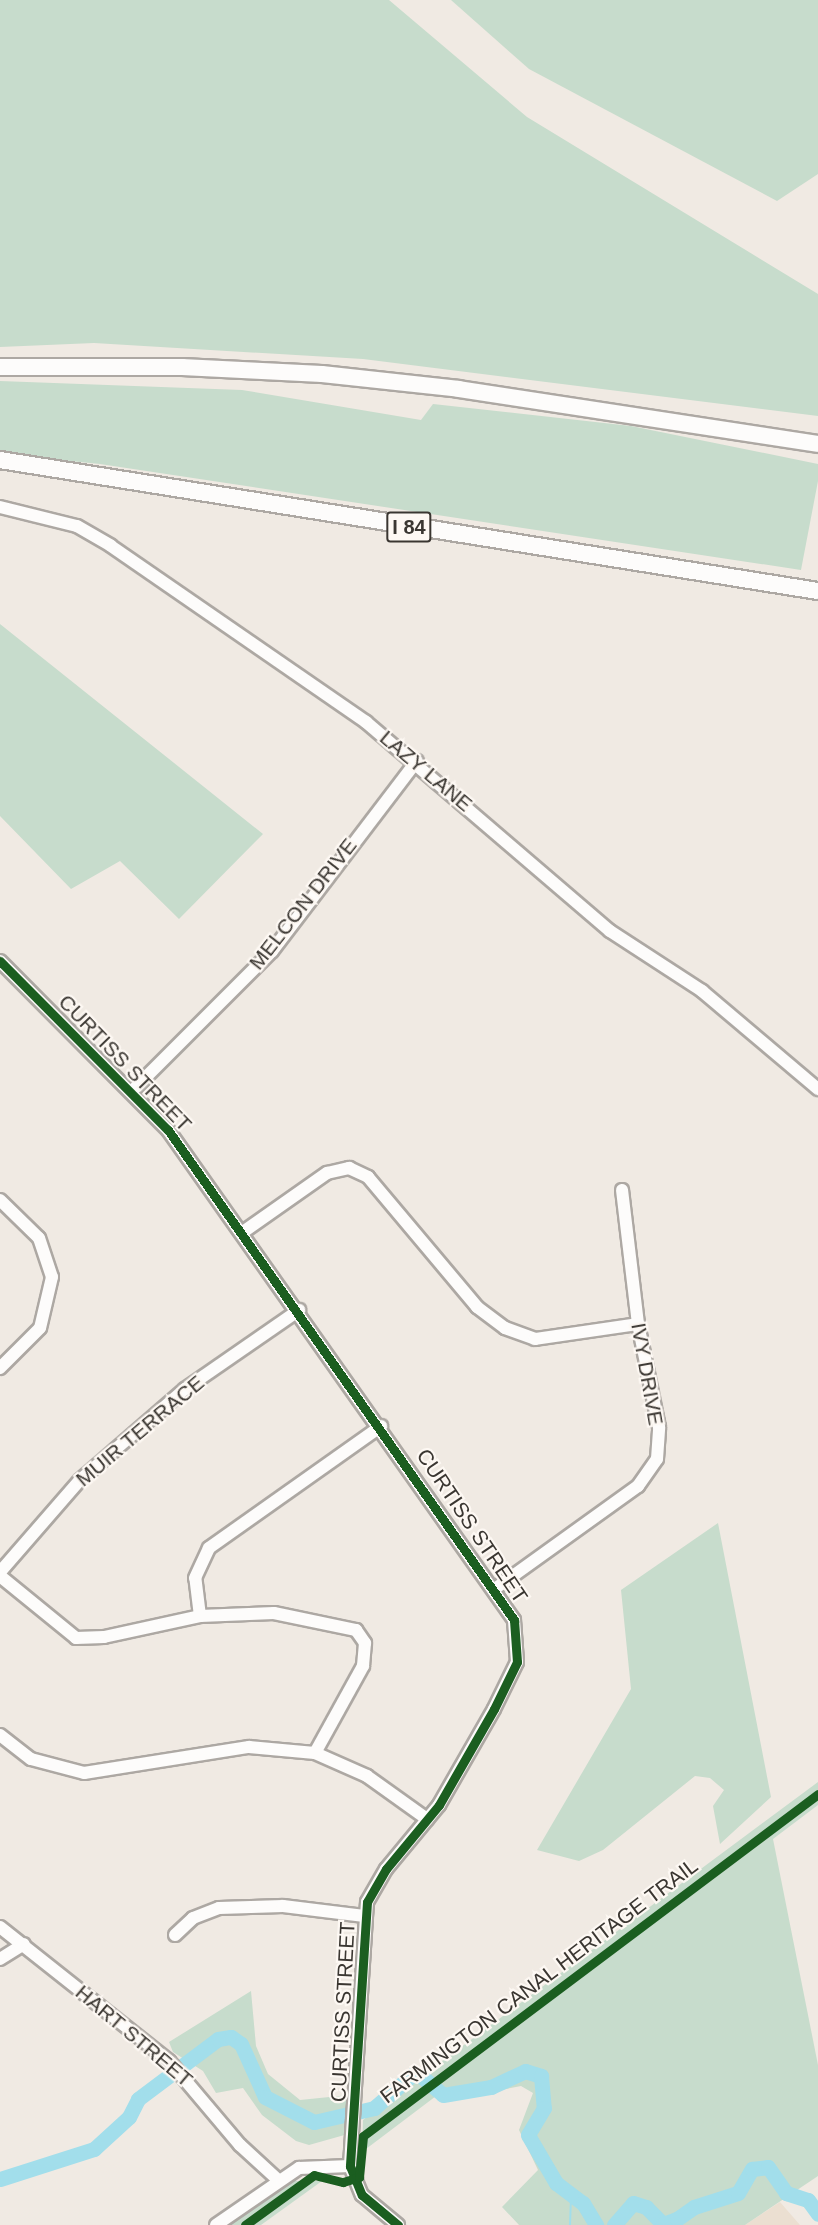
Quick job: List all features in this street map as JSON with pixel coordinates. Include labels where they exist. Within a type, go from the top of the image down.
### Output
[{"type":"highway","points":[[0,367],[182,367],[345,376],[818,444]]},
{"type":"highway","name":"I 84","points":[[0,460],[818,591]]},
{"type":"street","name":"LAZY LANE","points":[[0,507],[77,526],[111,546],[417,761],[610,931],[702,991],[818,1089]]},
{"type":"street","name":"MELCON DRIVE","points":[[131,1092],[272,951],[417,761]]},
{"type":"street","name":"CURTISS STREET","points":[[0,961],[168,1130],[496,1588],[514,1620],[517,1662],[427,1819],[377,1881],[364,1916],[356,2123],[350,2166]]},
{"type":"street","points":[[243,1232],[327,1173],[349,1168],[368,1177],[477,1307],[505,1328],[535,1339],[638,1324]]},
{"type":"street","name":"IVY DRIVE","points":[[496,1588],[638,1486],[657,1460],[659,1427],[638,1324],[622,1190]]},
{"type":"street","points":[[0,1200],[39,1238],[52,1277],[40,1328],[0,1368]]},
{"type":"street","name":"MUIR TERRACE","points":[[0,1574],[80,1480],[185,1389],[299,1310]]},
{"type":"street","points":[[200,1616],[195,1578],[209,1548],[381,1426]]},
{"type":"street","points":[[0,1574],[76,1638],[104,1637],[200,1616],[274,1613],[356,1630],[365,1643],[363,1666],[315,1753]]},
{"type":"street","points":[[0,1735],[31,1758],[84,1773],[249,1747],[315,1753],[367,1776],[427,1819]]},
{"type":"street","points":[[175,1935],[193,1918],[219,1908],[283,1906],[364,1916]]},
{"type":"street","name":"HART STREET","points":[[0,1927],[184,2074],[240,2145],[278,2180]]},
{"type":"street","points":[[0,1959],[24,1944]]},
{"type":"street","points":[[216,2225],[278,2180],[299,2168],[350,2166],[362,2194],[398,2225]]},
{"type":"shaded area","points":[[780,2202],[800,2225],[745,2225]]},
{"type":"green space","points":[[0,0],[389,0],[527,117],[818,294],[818,416],[363,359],[94,343],[0,347]]},
{"type":"green space","points":[[451,0],[818,0],[818,174],[777,201],[529,69]]},
{"type":"green space","points":[[0,381],[242,390],[421,420],[433,404],[631,426],[818,464],[818,481],[801,570],[100,464],[0,454]]},
{"type":"green space","points":[[0,624],[263,834],[179,919],[120,861],[71,889],[0,816]]},
{"type":"green space","points":[[718,1523],[771,1797],[720,1844],[713,1806],[724,1790],[710,1778],[695,1776],[603,1850],[579,1861],[537,1850],[631,1689],[621,1590]]},
{"type":"green space","points":[[818,1782],[818,1805],[773,1839],[818,2065],[818,2176],[745,2225],[519,2225],[502,2207],[538,2170],[519,2130],[533,2093],[521,2086],[459,2098],[448,2087],[362,2152],[363,2120]]},
{"type":"green space","points":[[251,1991],[256,2046],[268,2074],[300,2100],[349,2095],[348,2134],[309,2145],[296,2141],[262,2115],[243,2088],[216,2093],[203,2071],[173,2052],[169,2042]]},
{"type":"green space","points":[[286,2181],[322,2181],[261,2225],[227,2225]]},
{"type":"waterway","points":[[0,2179],[94,2149],[129,2117],[138,2099],[218,2039],[231,2037],[241,2044],[265,2097],[314,2122],[374,2108],[412,2075],[420,2075],[443,2095],[491,2087],[525,2071],[541,2076],[544,2108],[528,2135],[556,2183],[583,2203],[596,2225]]},
{"type":"waterway","points":[[614,2225],[633,2203],[646,2207],[663,2224],[677,2219],[694,2207],[738,2193],[752,2169],[768,2167],[786,2193],[808,2200],[818,2214]]},
{"type":"waterway","points":[[570,2225],[571,2195]]},
{"type":"cycle path","points":[[0,961],[168,1130],[514,1620],[517,1662],[494,1709],[439,1805],[386,1869],[367,1902],[350,2166],[362,2195],[398,2225]]},
{"type":"cycle path","name":"FARMINGTON CANAL HERITAGE TRAIL","points":[[245,2225],[314,2175],[343,2182],[359,2177],[363,2136],[818,1794]]}]
